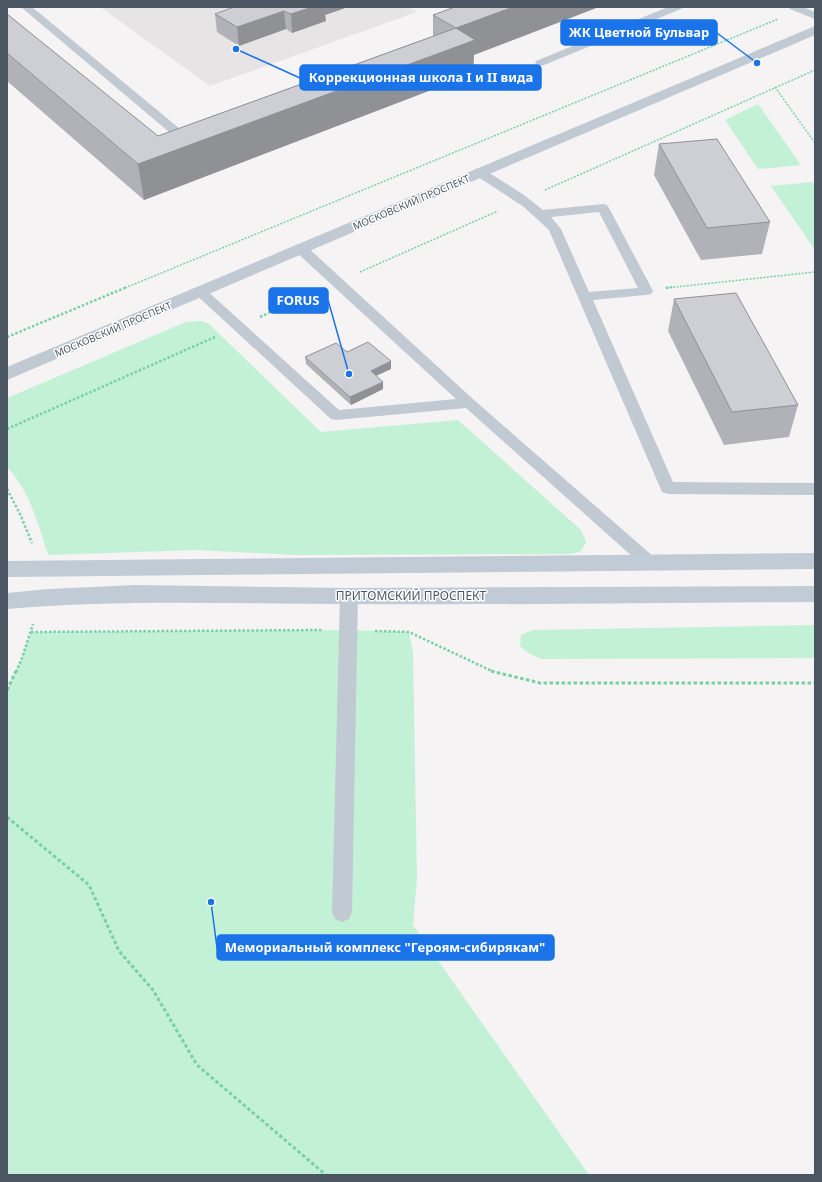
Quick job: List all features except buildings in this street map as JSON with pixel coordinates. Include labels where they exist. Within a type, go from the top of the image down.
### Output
[{"type":"main road","points":[[7,569],[815,561]]},
{"type":"main road","name":"ПРИТОМСКИЙ ПРОСПЕКТ","points":[[7,601],[36,598],[138,594],[349,596],[815,594]]},
{"type":"street","name":"МОСКОВСКИЙ ПРОСПЕКТ","points":[[7,374],[815,30]]},
{"type":"lane","points":[[26,7],[195,147],[202,144]]},
{"type":"lane","points":[[540,62],[677,7]]},
{"type":"lane","points":[[798,8],[815,16]]},
{"type":"lane","points":[[479,172],[542,214],[554,229],[668,488],[815,489]]},
{"type":"lane","points":[[542,214],[603,208],[646,291],[584,297]]},
{"type":"lane","points":[[300,248],[469,402],[649,562]]},
{"type":"lane","points":[[199,291],[336,415],[469,402]]},
{"type":"lane","points":[[342,912],[347,630],[349,596]]},
{"type":"path","points":[[7,337],[798,8]]},
{"type":"path","points":[[7,429],[815,70]]},
{"type":"path","points":[[775,87],[815,143]]},
{"type":"path","points":[[646,291],[815,272]]},
{"type":"path","points":[[7,489],[34,546]]},
{"type":"path","points":[[7,690],[22,658],[34,622]]},
{"type":"path","points":[[31,632],[347,630],[409,632],[496,673],[540,683],[815,682]]},
{"type":"path","points":[[7,817],[89,885],[119,951],[153,990],[197,1065],[326,1175]]},
{"type":"shaded area","points":[[100,7],[409,7],[417,12],[210,86]]},
{"type":"green space","points":[[758,104],[801,165],[758,169],[725,120]]},
{"type":"green space","points":[[812,182],[815,185],[815,250],[771,186]]},
{"type":"green space","points":[[201,321],[209,324],[321,432],[458,420],[581,530],[586,542],[581,551],[572,554],[296,555],[196,550],[48,555],[37,520],[27,497],[15,476],[7,467],[7,398],[186,322]]},
{"type":"green space","points":[[815,625],[815,658],[541,659],[528,653],[520,646],[521,635],[532,630]]},
{"type":"green space","points":[[347,630],[409,632],[413,653],[417,879],[413,925],[589,1175],[7,1175],[7,690],[22,658],[31,632]]},
{"type":"place","name":"Коррекционная школа I и II вида","points":[[236,49]]},
{"type":"place","name":"ЖК Цветной Бульвар","points":[[757,63]]},
{"type":"place","name":"FORUS","points":[[349,374]]},
{"type":"place","name":"Мемориальный комплекс \"Героям-сибирякам\"","points":[[211,902]]}]
